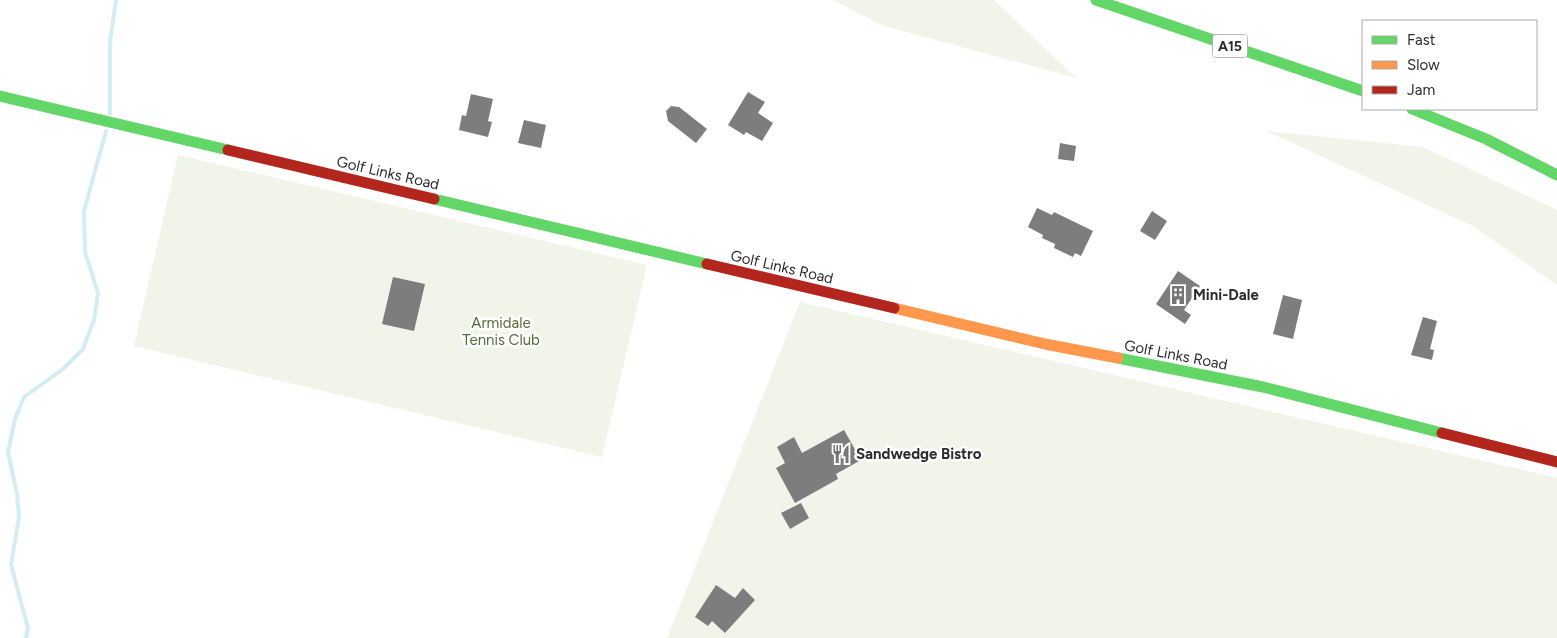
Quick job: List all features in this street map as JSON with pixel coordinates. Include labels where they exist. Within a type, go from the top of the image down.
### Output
[{"type":"main road","name":"A15","points":[[1096,0],[1362,91]]},
{"type":"main road","name":"Golf Links Road","points":[[0,96],[1045,344],[1263,387],[1557,462]]},
{"type":"main road","points":[[1415,110],[1474,132],[1557,175]]},
{"type":"green space","points":[[834,0],[994,0],[1076,78],[881,25]]},
{"type":"green space","points":[[1266,131],[1423,147],[1557,210],[1557,285],[1473,226]]},
{"type":"green space","name":"Armidale Tennis Club","points":[[178,155],[647,265],[602,457],[134,346]]},
{"type":"green space","points":[[800,302],[1557,478],[1557,638],[667,638]]},
{"type":"building","points":[[748,92],[765,102],[758,113],[773,123],[762,141],[746,132],[744,135],[728,125]]},
{"type":"building","points":[[471,94],[493,99],[488,121],[492,122],[488,137],[459,130],[462,115],[466,116]]},
{"type":"building","points":[[671,106],[679,107],[707,129],[696,143],[668,121],[666,111]]},
{"type":"building","points":[[524,120],[546,125],[541,148],[518,143]]},
{"type":"building","points":[[1060,143],[1076,146],[1074,161],[1058,159]]},
{"type":"building","points":[[1037,208],[1052,215],[1054,212],[1093,231],[1081,256],[1075,253],[1073,257],[1054,248],[1055,244],[1042,238],[1043,235],[1028,227]]},
{"type":"building","points":[[1152,211],[1167,221],[1155,240],[1140,231]]},
{"type":"building","name":"Mini-Dale","points":[[1178,271],[1200,286],[1184,310],[1191,315],[1185,324],[1156,304]]},
{"type":"building","points":[[393,277],[425,284],[414,331],[382,324]]},
{"type":"building","points":[[1283,295],[1302,300],[1293,339],[1273,334]]},
{"type":"building","points":[[1423,317],[1437,321],[1430,349],[1434,350],[1432,360],[1411,355]]},
{"type":"building","points":[[844,430],[861,460],[836,474],[838,479],[795,503],[776,468],[785,463],[777,447],[794,437],[802,453]]},
{"type":"building","points":[[801,503],[809,518],[790,529],[781,513]]},
{"type":"building","points":[[716,585],[735,598],[743,588],[755,600],[725,633],[712,621],[708,626],[695,617]]},
{"type":"waterway","points":[[110,114],[110,41],[116,0]]},
{"type":"waterway","points":[[26,638],[28,628],[11,565],[19,517],[17,494],[8,452],[15,419],[24,397],[63,369],[83,349],[94,320],[98,293],[85,252],[84,211],[106,131]]},
{"type":"traffic: fast","points":[[1096,0],[1362,91]]},
{"type":"traffic: fast","points":[[0,96],[228,150]]},
{"type":"traffic: fast","points":[[1414,110],[1486,139],[1557,175]]},
{"type":"traffic: fast","points":[[434,199],[707,264]]},
{"type":"traffic: fast","points":[[1118,358],[1263,387],[1442,433]]},
{"type":"traffic: slow","points":[[894,308],[1045,344],[1118,358]]},
{"type":"traffic: jam","points":[[228,150],[434,199]]},
{"type":"traffic: jam","points":[[707,264],[894,308]]},
{"type":"traffic: jam","points":[[1442,433],[1557,462]]},
{"type":"place","name":"Mini-Dale","points":[[1178,295]]},
{"type":"place","name":"Sandwedge Bistro","points":[[841,454]]}]
